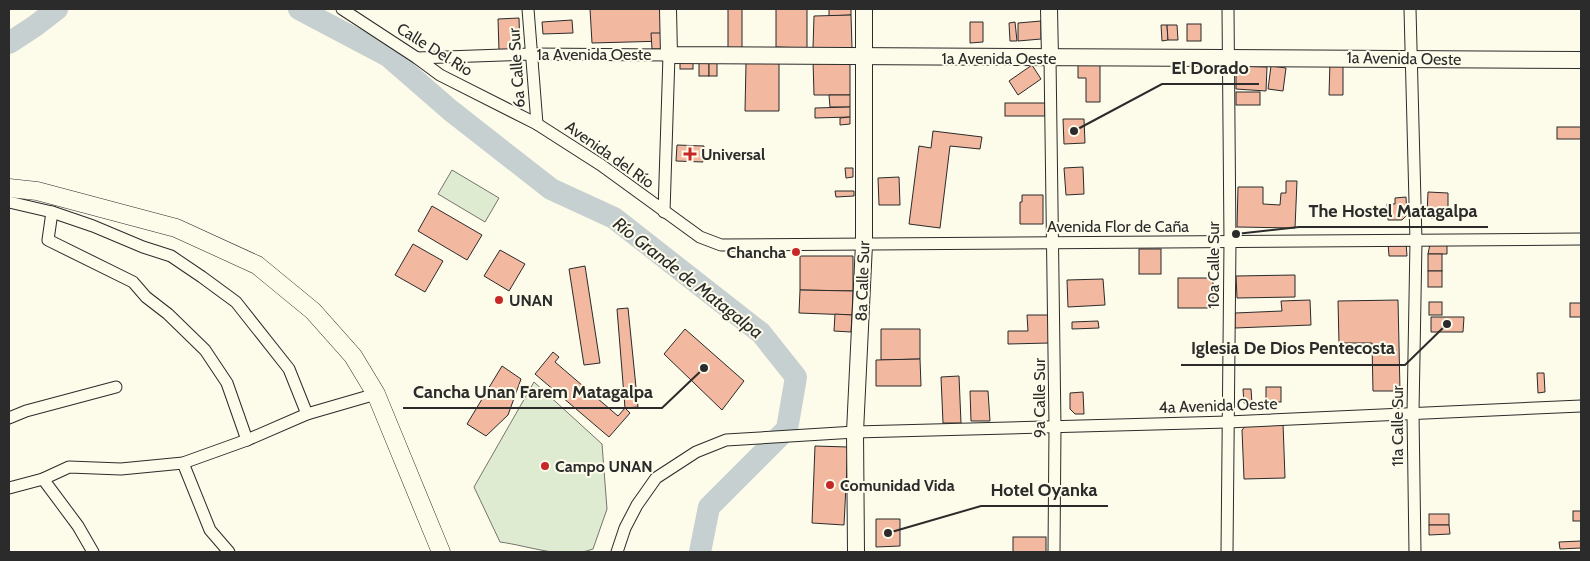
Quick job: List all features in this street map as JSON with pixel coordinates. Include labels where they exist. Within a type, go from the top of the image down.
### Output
[{"type":"main road","points":[[9,188],[37,191],[176,228],[257,265],[313,311],[354,356],[376,394],[441,552]]},
{"type":"street","name":"Calle Del Rio","points":[[344,9],[440,75],[537,124]]},
{"type":"street","name":"6a Calle Sur","points":[[528,9],[537,124]]},
{"type":"street","points":[[664,212],[668,9]]},
{"type":"street","name":"8a Calle Sur","points":[[856,552],[855,432],[864,244],[864,9]]},
{"type":"street","points":[[1049,9],[1050,58]]},
{"type":"street","name":"10a Calle Sur","points":[[1227,552],[1230,242],[1228,9]]},
{"type":"street","points":[[1410,9],[1412,58]]},
{"type":"street","name":"1a Avenida Oeste","points":[[417,58],[532,54],[865,58],[1228,56],[1581,60]]},
{"type":"street","name":"9a Calle Sur","points":[[1050,58],[1056,426],[1054,552]]},
{"type":"street","name":"11a Calle Sur","points":[[1412,58],[1416,240],[1413,413],[1416,552]]},
{"type":"street","name":"Avenida del Río","points":[[537,124],[601,165],[664,212]]},
{"type":"street","points":[[9,202],[52,212],[172,256],[236,302],[289,369],[307,414]]},
{"type":"street","points":[[52,212],[48,240],[133,282],[146,297],[168,314],[205,350],[227,382],[247,440]]},
{"type":"street","name":"Avenida Flor de Caña","points":[[664,212],[700,237],[721,245],[1581,239]]},
{"type":"street","points":[[9,418],[26,411],[116,387]]},
{"type":"street","points":[[9,488],[43,479],[69,467],[121,469],[183,463],[247,440],[307,414],[376,394]]},
{"type":"street","name":"4a Avenida Oeste","points":[[617,552],[624,528],[656,478],[696,452],[726,440],[855,432],[1228,422],[1581,406]]},
{"type":"street","points":[[183,463],[210,530],[229,552]]},
{"type":"street","points":[[43,479],[78,526],[93,552]]},
{"type":"green space","points":[[452,170],[499,198],[485,222],[438,194]]},
{"type":"green space","name":"Campo UNAN","points":[[534,382],[602,444],[607,509],[593,549],[582,552],[559,553],[500,542],[474,487]]},
{"type":"building","points":[[590,9],[666,9],[666,41],[592,43]]},
{"type":"building","points":[[728,9],[742,9],[742,50],[728,50]]},
{"type":"building","points":[[776,9],[807,9],[807,48],[776,47]]},
{"type":"building","points":[[829,9],[851,9],[851,15],[829,16]]},
{"type":"building","points":[[851,15],[852,48],[813,48],[814,16]]},
{"type":"building","points":[[519,18],[520,50],[499,51],[498,19]]},
{"type":"building","points":[[572,20],[573,33],[543,34],[542,22]]},
{"type":"building","points":[[1041,21],[1041,39],[1018,41],[1018,23]]},
{"type":"building","points":[[970,22],[983,22],[983,42],[970,43]]},
{"type":"building","points":[[1015,22],[1017,41],[1010,41],[1009,23]]},
{"type":"building","points":[[1187,24],[1201,24],[1201,41],[1187,41]]},
{"type":"building","points":[[1161,25],[1167,25],[1168,40],[1162,41]]},
{"type":"building","points":[[1167,25],[1177,25],[1178,40],[1168,40]]},
{"type":"building","points":[[651,33],[661,33],[662,49],[652,49]]},
{"type":"building","points":[[680,60],[693,60],[693,69],[680,69]]},
{"type":"building","points":[[699,60],[709,60],[709,76],[699,76]]},
{"type":"building","points":[[709,60],[717,60],[717,76],[709,76]]},
{"type":"building","points":[[813,60],[850,60],[850,95],[814,95]]},
{"type":"building","points":[[1343,60],[1343,95],[1329,95],[1330,61]]},
{"type":"building","points":[[1078,61],[1100,62],[1100,102],[1086,102],[1086,78],[1078,78]]},
{"type":"building","points":[[746,63],[779,63],[779,111],[745,111]]},
{"type":"building","points":[[1032,65],[1041,79],[1018,95],[1009,81]]},
{"type":"building","points":[[1236,66],[1267,67],[1266,91],[1236,89]]},
{"type":"building","points":[[1271,66],[1286,68],[1283,91],[1268,89]]},
{"type":"building","points":[[1236,92],[1260,92],[1260,105],[1236,105]]},
{"type":"building","points":[[829,95],[850,95],[850,107],[830,107]]},
{"type":"building","points":[[1005,103],[1045,103],[1045,116],[1005,116]]},
{"type":"building","points":[[850,107],[850,117],[815,118],[815,108]]},
{"type":"building","points":[[850,117],[850,124],[840,125],[840,118]]},
{"type":"building","points":[[1063,119],[1084,119],[1085,143],[1064,144]]},
{"type":"building","points":[[1557,127],[1581,127],[1581,139],[1557,139]]},
{"type":"building","points":[[933,131],[982,137],[980,149],[950,146],[940,228],[909,224],[919,146],[931,148]]},
{"type":"building","name":"Universal","points":[[677,145],[704,146],[703,162],[676,161]]},
{"type":"building","points":[[1083,167],[1084,194],[1066,195],[1064,168]]},
{"type":"building","points":[[845,168],[853,168],[853,177],[846,178]]},
{"type":"building","points":[[899,177],[900,205],[879,205],[878,178]]},
{"type":"building","points":[[1286,181],[1297,181],[1295,228],[1237,227],[1238,187],[1263,187],[1263,204],[1280,205],[1281,193],[1286,193]]},
{"type":"building","points":[[835,191],[854,191],[854,196],[836,197]]},
{"type":"building","points":[[1428,192],[1448,193],[1448,218],[1431,218],[1427,214]]},
{"type":"building","points":[[1022,195],[1043,195],[1043,224],[1020,224],[1020,202],[1022,202]]},
{"type":"building","points":[[1406,197],[1407,215],[1402,220],[1388,220],[1387,204],[1395,204],[1395,198]]},
{"type":"building","points":[[432,206],[482,235],[467,260],[418,231]]},
{"type":"building","points":[[1388,243],[1406,243],[1407,256],[1389,256]]},
{"type":"building","points":[[1447,243],[1447,254],[1428,254],[1430,244]]},
{"type":"building","points":[[413,244],[443,261],[425,292],[395,275]]},
{"type":"building","points":[[1139,249],[1161,249],[1161,274],[1139,274]]},
{"type":"building","points":[[500,250],[525,264],[509,291],[484,276]]},
{"type":"building","points":[[1428,254],[1442,254],[1442,271],[1428,271]]},
{"type":"building","points":[[800,256],[853,256],[853,291],[800,290]]},
{"type":"building","points":[[585,266],[600,363],[584,365],[569,269]]},
{"type":"building","points":[[1428,271],[1442,271],[1442,287],[1428,287]]},
{"type":"building","points":[[1295,275],[1295,297],[1237,298],[1236,276]]},
{"type":"building","points":[[1178,278],[1213,278],[1213,308],[1178,308]]},
{"type":"building","points":[[1103,279],[1105,305],[1068,307],[1067,280]]},
{"type":"building","points":[[800,290],[853,291],[852,315],[799,313]]},
{"type":"building","points":[[1310,300],[1311,325],[1235,328],[1235,313],[1282,311],[1281,301]]},
{"type":"building","points":[[1398,300],[1400,391],[1373,391],[1372,343],[1339,343],[1338,301]]},
{"type":"building","points":[[1429,302],[1442,302],[1442,315],[1429,315]]},
{"type":"building","points":[[1570,303],[1581,303],[1581,317],[1570,317]]},
{"type":"building","points":[[628,308],[638,407],[625,408],[617,309]]},
{"type":"building","points":[[835,314],[852,315],[851,332],[834,331]]},
{"type":"building","points":[[1027,315],[1049,315],[1050,343],[1008,344],[1008,331],[1028,331]]},
{"type":"building","points":[[1431,317],[1464,317],[1463,332],[1431,332]]},
{"type":"building","points":[[1098,321],[1099,328],[1072,329],[1072,322]]},
{"type":"building","points":[[685,329],[744,381],[722,410],[664,354]]},
{"type":"building","points":[[881,329],[920,329],[920,359],[881,360]]},
{"type":"building","points":[[553,352],[559,357],[555,362],[618,416],[625,408],[630,413],[609,437],[535,374]]},
{"type":"building","points":[[920,359],[921,386],[876,386],[876,360]]},
{"type":"building","points":[[502,366],[521,379],[508,415],[486,436],[467,424]]},
{"type":"building","points":[[1537,373],[1544,373],[1545,392],[1538,393]]},
{"type":"building","points":[[959,376],[961,423],[943,423],[941,377]]},
{"type":"building","points":[[1266,387],[1281,387],[1281,402],[1266,402]]},
{"type":"building","points":[[1243,389],[1251,389],[1252,403],[1244,403]]},
{"type":"building","points":[[970,391],[988,391],[990,421],[971,421]]},
{"type":"building","points":[[1083,392],[1084,414],[1075,414],[1070,409],[1070,393]]},
{"type":"building","points":[[1283,423],[1285,478],[1244,479],[1242,430],[1247,424]]},
{"type":"building","name":"Comunidad Vida","points":[[815,446],[848,447],[844,525],[812,523]]},
{"type":"building","points":[[1573,511],[1581,511],[1581,521],[1573,521]]},
{"type":"building","points":[[1429,514],[1449,514],[1449,525],[1429,525]]},
{"type":"building","points":[[876,519],[900,519],[900,546],[876,547]]},
{"type":"building","points":[[1429,525],[1449,525],[1450,534],[1429,535]]},
{"type":"building","points":[[1013,537],[1046,537],[1046,552],[1013,552]]},
{"type":"building","points":[[1581,541],[1581,548],[1560,549],[1559,542]]},
{"type":"waterway","name":"Río Grande de Matagalpa","points":[[9,43],[57,9]]},
{"type":"waterway","name":"Río Grande de Matagalpa","points":[[299,9],[388,56],[450,110],[551,189],[614,218],[761,333],[796,377],[787,429],[709,507],[700,552]]},
{"type":"place","name":"El Dorado","points":[[1074,131]]},
{"type":"place","name":"Universal","points":[[690,154]]},
{"type":"place","name":"The Hostel Matagalpa","points":[[1236,234]]},
{"type":"place","name":"Chancha","points":[[796,252]]},
{"type":"place","name":"UNAN","points":[[499,300]]},
{"type":"place","name":"Iglesia De Dios Pentecosta","points":[[1447,324]]},
{"type":"place","name":"Cancha Unan Farem Matagalpa","points":[[704,368]]},
{"type":"place","name":"Campo UNAN","points":[[545,466]]},
{"type":"place","name":"Comunidad Vida","points":[[830,485]]},
{"type":"place","name":"Hotel Oyanka","points":[[888,533]]}]
